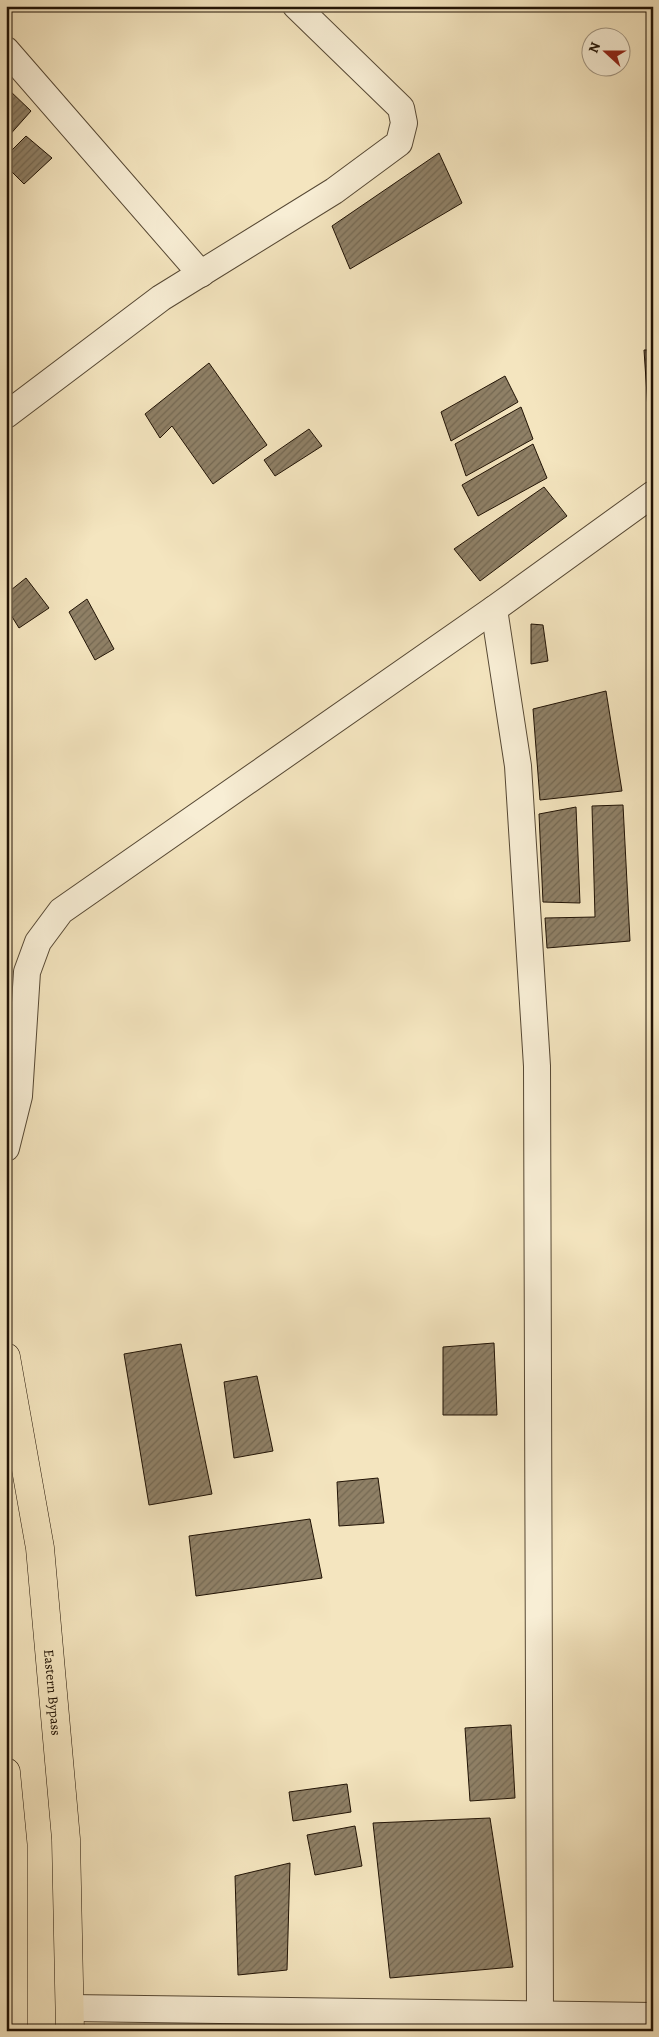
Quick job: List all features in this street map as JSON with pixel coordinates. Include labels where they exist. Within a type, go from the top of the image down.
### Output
[{"type":"main road","name":"Eastern Bypass","points":[[6,1357],[40,1548],[66,1839],[71,2019]]},
{"type":"main road","points":[[6,1772],[13,1845],[13,2031]]},
{"type":"street","points":[[6,415],[161,298],[334,191],[399,143],[404,123],[401,108],[296,6]]},
{"type":"street","points":[[6,50],[200,274]]},
{"type":"street","points":[[6,1148],[19,1096],[26,972],[38,942],[61,911],[494,609],[653,494]]},
{"type":"street","points":[[494,609],[518,766],[536,1066],[540,2014]]},
{"type":"street","points":[[71,2019],[540,2014],[653,2016]]},
{"type":"building","points":[[8,89],[31,111],[7,138],[6,91]]},
{"type":"building","points":[[26,136],[52,158],[24,184],[6,166],[6,156]]},
{"type":"building","points":[[439,153],[462,203],[350,269],[332,226]]},
{"type":"building","points":[[644,350],[653,350],[653,410],[648,410]]},
{"type":"building","points":[[209,363],[267,445],[213,484],[172,426],[160,438],[145,414]]},
{"type":"building","points":[[505,376],[518,402],[451,441],[441,412]]},
{"type":"building","points":[[521,407],[533,439],[466,476],[455,444]]},
{"type":"building","points":[[309,429],[322,446],[275,476],[264,460]]},
{"type":"building","points":[[533,444],[547,478],[478,516],[462,485]]},
{"type":"building","points":[[544,487],[567,516],[480,581],[454,549]]},
{"type":"building","points":[[26,578],[49,608],[19,628],[6,607],[6,594]]},
{"type":"building","points":[[87,599],[114,649],[95,660],[69,612]]},
{"type":"building","points":[[531,624],[543,625],[548,661],[531,664]]},
{"type":"building","points":[[606,691],[622,791],[540,800],[533,709]]},
{"type":"building","points":[[623,805],[630,941],[547,948],[545,918],[595,917],[592,806]]},
{"type":"building","points":[[576,807],[580,903],[543,902],[539,814]]},
{"type":"building","points":[[494,1343],[497,1415],[443,1415],[443,1347]]},
{"type":"building","points":[[181,1344],[212,1494],[149,1505],[124,1354]]},
{"type":"building","points":[[257,1376],[273,1451],[234,1458],[224,1382]]},
{"type":"building","points":[[378,1478],[384,1523],[339,1526],[337,1482]]},
{"type":"building","points":[[310,1519],[322,1578],[196,1596],[189,1536]]},
{"type":"building","points":[[511,1725],[515,1798],[470,1801],[465,1728]]},
{"type":"building","points":[[347,1784],[351,1812],[293,1821],[289,1792]]},
{"type":"building","points":[[490,1818],[513,1967],[390,1978],[373,1823]]},
{"type":"building","points":[[355,1826],[362,1866],[315,1875],[307,1835]]},
{"type":"building","points":[[290,1863],[287,1970],[238,1975],[235,1876]]}]
